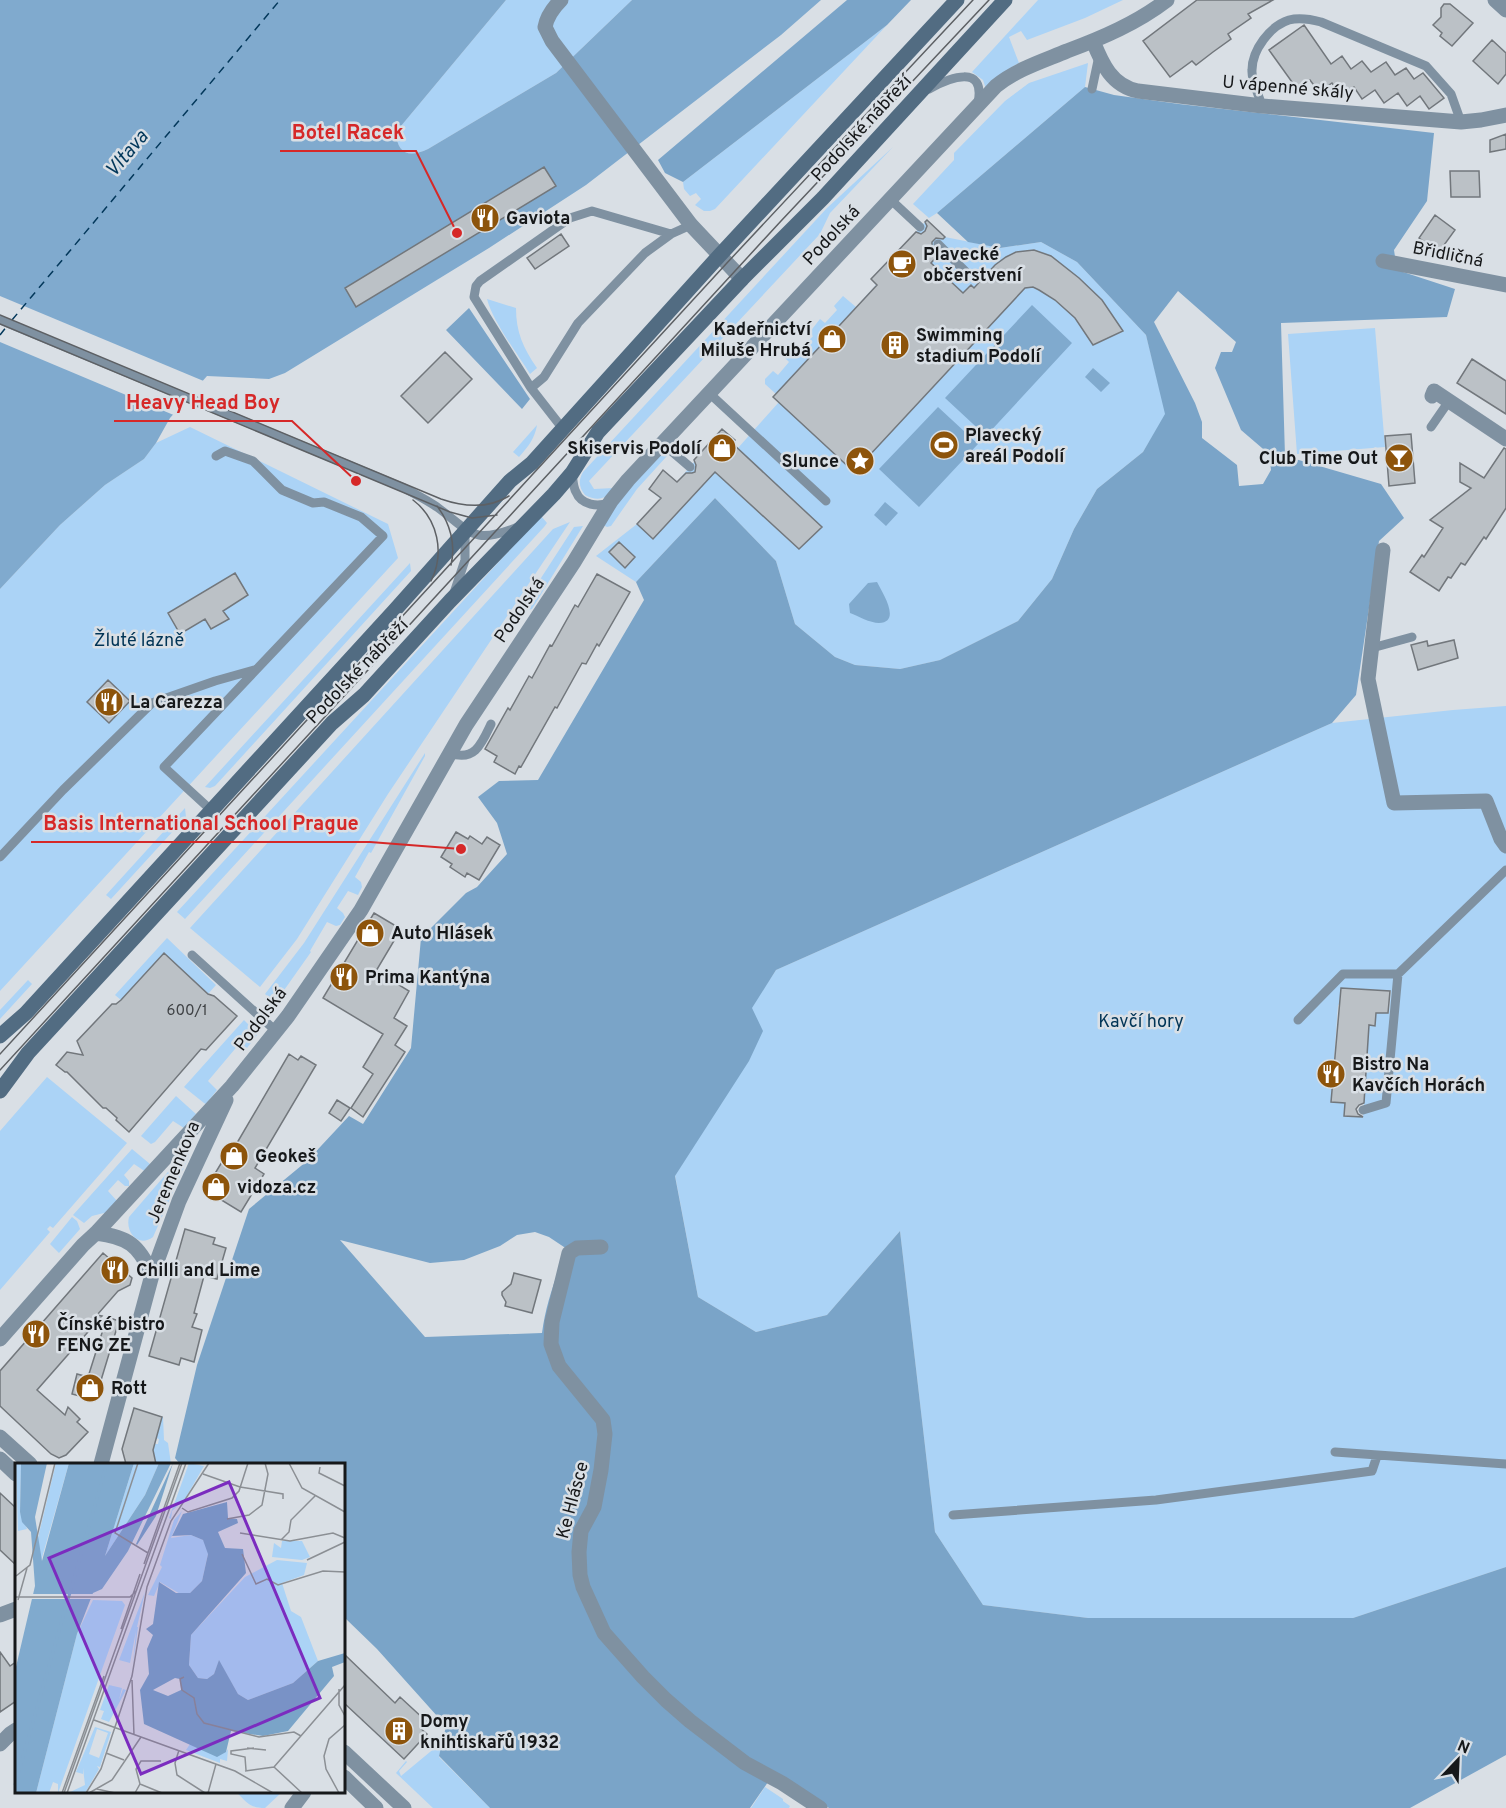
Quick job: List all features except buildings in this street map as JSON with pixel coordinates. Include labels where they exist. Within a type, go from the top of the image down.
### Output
[{"type":"main road","name":"Podolské nábřeží","points":[[0,1036],[26,1013],[510,482],[532,463],[719,256],[957,0]]},
{"type":"main road","name":"Podolské nábřeží","points":[[0,1090],[36,1044],[332,723],[364,695],[450,601],[554,494],[572,473],[598,432],[742,279],[823,198],[1005,0]]},
{"type":"main road","points":[[0,1074],[10,1072],[19,1065]]},
{"type":"street","points":[[561,0],[546,21],[545,27],[552,41],[701,238],[742,279]]},
{"type":"street","name":"Podolská","points":[[0,1340],[83,1245],[232,1086],[277,1032],[361,910],[466,725],[574,562],[611,501],[628,480],[978,104],[1003,80],[1093,41],[1141,17],[1167,0]]},
{"type":"street","points":[[1495,0],[1506,10]]},
{"type":"street","name":"U vápenné skály","points":[[1093,41],[1099,56],[1112,76],[1120,85],[1129,90],[1262,106],[1461,122],[1506,115]]},
{"type":"street","name":"Břidličná","points":[[1383,261],[1506,285]]},
{"type":"street","points":[[1432,396],[1434,391],[1506,439]]},
{"type":"street","points":[[1383,550],[1368,679],[1394,803],[1486,801],[1506,846]]},
{"type":"street","name":"Jeremenkova","points":[[102,1463],[152,1275],[179,1201],[232,1086]]},
{"type":"street","points":[[96,1233],[116,1235],[131,1243],[144,1257],[152,1275]]},
{"type":"street","name":"Ke Hlásce","points":[[601,1246],[577,1248],[569,1253],[556,1300],[550,1336],[559,1366],[603,1420],[605,1427],[604,1454],[594,1507],[581,1531],[579,1542],[580,1575],[585,1595],[604,1633],[666,1701],[745,1763],[820,1808]]},
{"type":"street","points":[[0,1437],[29,1463]]},
{"type":"street","points":[[0,1459],[15,1473]]},
{"type":"street","points":[[0,1615],[15,1609]]},
{"type":"street","points":[[0,1744],[15,1731]]},
{"type":"street","points":[[345,1753],[404,1808]]},
{"type":"street","points":[[345,1778],[376,1808]]},
{"type":"street","points":[[292,1808],[303,1793]]},
{"type":"lane","points":[[1262,106],[1252,74],[1256,53],[1270,33],[1288,21],[1306,18],[1321,22],[1426,66],[1451,94],[1461,122]]},
{"type":"lane","points":[[1092,88],[1099,56]]},
{"type":"lane","points":[[919,94],[938,84],[964,76],[977,83],[980,94],[978,104]]},
{"type":"lane","points":[[891,200],[920,227]]},
{"type":"lane","points":[[563,429],[531,388],[474,297],[476,286],[570,219],[592,211],[671,234]]},
{"type":"lane","points":[[531,388],[544,377],[578,323],[645,253],[671,234],[691,225]]},
{"type":"lane","points":[[938,244],[967,273]]},
{"type":"lane","points":[[0,320],[404,488],[438,508],[465,531],[487,536],[524,524]]},
{"type":"lane","points":[[709,393],[826,501]]},
{"type":"lane","points":[[1431,427],[1449,401]]},
{"type":"lane","points":[[662,443],[690,467]]},
{"type":"lane","points":[[212,811],[164,767],[383,536],[361,517],[324,502],[313,503],[282,490],[253,461],[225,451],[216,456]]},
{"type":"lane","points":[[572,473],[576,492],[582,500],[601,506],[611,501]]},
{"type":"lane","points":[[450,601],[465,560],[465,531]]},
{"type":"lane","points":[[1372,648],[1412,637]]},
{"type":"lane","points":[[0,858],[63,790],[152,703],[257,669]]},
{"type":"lane","points":[[450,753],[460,757],[471,754],[482,744],[491,724]]},
{"type":"lane","points":[[1363,1110],[1386,1103],[1398,974],[1506,870]]},
{"type":"lane","points":[[192,955],[277,1032]]},
{"type":"lane","points":[[1298,1020],[1343,974],[1398,974]]},
{"type":"lane","points":[[1335,1452],[1506,1464]]},
{"type":"lane","points":[[953,1515],[1156,1500],[1329,1477],[1372,1471],[1377,1456]]},
{"type":"green space","points":[[506,0],[632,0],[556,73],[428,149],[415,153],[405,152],[399,145],[396,132]]},
{"type":"green space","points":[[1038,0],[1123,0],[1085,18],[1027,40],[1021,31],[1009,37],[1019,63],[1001,74],[986,89],[983,80],[972,72]]},
{"type":"green space","points":[[887,25],[715,209],[704,211],[695,205],[701,199],[696,193],[690,196],[684,189],[683,182]]},
{"type":"green space","points":[[1088,63],[1085,87],[937,213],[929,218],[913,204],[954,160],[954,153],[1005,101],[1029,83]]},
{"type":"green space","points":[[893,147],[830,213],[820,234],[589,481],[594,489],[614,488],[611,492],[598,499],[585,495],[580,484],[583,472],[827,208]]},
{"type":"green space","name":"Plavecký areál Podolí","points":[[927,220],[945,237],[1000,248],[1041,242],[1077,262],[1146,335],[1166,414],[1143,452],[1097,489],[1074,529],[1052,579],[1018,621],[940,660],[900,669],[855,665],[835,657],[795,624],[776,561],[715,498],[636,582],[596,556],[637,524],[661,499],[649,489],[663,470],[677,482],[722,429],[735,440],[733,443],[738,448],[779,402],[773,397],[776,394],[765,384],[765,379],[773,371],[778,375],[789,362],[785,358],[796,345],[801,349],[813,336],[809,333],[820,319],[825,323],[837,310],[834,306],[843,296],[856,307],[876,285],[871,279]]},
{"type":"green space","points":[[487,299],[516,308],[521,340],[537,368],[530,374],[500,327]]},
{"type":"green space","points":[[1375,328],[1385,447],[1297,454],[1288,334]]},
{"type":"green space","points":[[537,425],[531,442],[519,457],[513,452]]},
{"type":"green space","name":"Žluté lázně","points":[[190,427],[388,524],[398,558],[0,991],[0,589],[60,525],[105,485],[144,459],[156,443]]},
{"type":"green space","points":[[659,456],[667,456],[637,489],[611,526],[603,525],[621,498]]},
{"type":"green space","points":[[541,516],[547,523],[544,527],[185,919],[177,912]]},
{"type":"green space","points":[[570,522],[388,794],[297,939],[260,987],[190,928],[553,529]]},
{"type":"green space","points":[[583,526],[532,609],[519,612],[574,527]]},
{"type":"green space","points":[[410,563],[411,571],[215,786],[205,787]]},
{"type":"green space","name":"Kavčí hory","points":[[1506,706],[1506,1567],[1353,1618],[1088,1618],[983,1605],[935,1532],[900,1231],[827,1315],[756,1332],[698,1297],[675,1175],[749,1060],[762,1031],[751,1008],[776,970],[1332,723]],"holes":[[[1341,988],[1391,991],[1389,1013],[1376,1013],[1375,1025],[1369,1025],[1363,1117],[1345,1116],[1345,1103],[1331,1102]]]},
{"type":"green space","points":[[425,753],[371,853],[369,852],[355,877],[361,882],[362,887],[358,895],[348,891],[337,908],[345,917],[340,925],[336,926],[327,922],[311,952],[275,1003],[265,994],[304,943]]},
{"type":"green space","points":[[185,808],[186,817],[111,899],[106,895]]},
{"type":"green space","points":[[167,938],[216,985],[208,994],[164,953],[121,1000],[115,995]]},
{"type":"green space","points":[[28,980],[32,984],[0,1019],[0,1010]]},
{"type":"green space","points":[[244,1020],[257,1035],[247,1048],[240,1043],[208,1081],[217,1090],[206,1104],[184,1087]]},
{"type":"green space","points":[[47,1077],[127,1143],[53,1228],[50,1226],[47,1229],[50,1232],[0,1290],[0,1131]]},
{"type":"green space","points":[[176,1096],[196,1114],[184,1128],[173,1121],[151,1144],[141,1136]]},
{"type":"green space","points":[[132,1149],[150,1164],[146,1172],[134,1164],[124,1175],[129,1181],[129,1186],[125,1186],[118,1180],[108,1191],[117,1201],[108,1212],[92,1216],[84,1223],[73,1215]]},
{"type":"green space","points":[[186,1151],[189,1152],[189,1156],[153,1237],[142,1241],[134,1237],[129,1228],[129,1217]]},
{"type":"green space","points":[[72,1217],[77,1221],[80,1229],[59,1253],[50,1244]]},
{"type":"green space","points":[[163,1417],[164,1440],[168,1443],[171,1463],[156,1463],[153,1450],[154,1444],[158,1444],[159,1439],[156,1438]]},
{"type":"green space","points":[[442,1742],[439,1757],[490,1808],[433,1808],[396,1773],[406,1761],[399,1771],[401,1776]]},
{"type":"green space","points":[[765,1787],[783,1799],[790,1806],[789,1808],[751,1808]]},
{"type":"green space","points":[[237,1793],[281,1793],[265,1808],[252,1806]]},
{"type":"shaded area","points":[[847,0],[911,0],[887,25],[683,182],[665,173],[658,160]]},
{"type":"shaded area","points":[[1085,87],[1114,95],[1179,104],[1434,133],[1427,201],[1394,250],[1397,270],[1455,289],[1447,317],[1281,323],[1285,456],[1381,484],[1404,518],[1379,541],[1356,695],[1332,723],[776,970],[752,1008],[763,1031],[749,1061],[675,1176],[698,1297],[756,1332],[827,1315],[900,1231],[935,1532],[983,1605],[1088,1618],[1353,1618],[1506,1567],[1506,1755],[1410,1808],[829,1808],[775,1772],[750,1808],[490,1808],[439,1756],[446,1726],[377,1649],[345,1618],[345,1463],[179,1463],[175,1458],[197,1365],[249,1209],[307,1161],[349,1116],[363,1124],[411,1048],[421,938],[466,893],[477,887],[507,854],[497,823],[478,797],[499,781],[538,780],[644,600],[636,582],[715,498],[776,561],[795,624],[835,657],[855,665],[900,669],[940,660],[1018,621],[1052,579],[1074,529],[1097,489],[1143,452],[1165,414],[1146,335],[1077,262],[1041,242],[1000,248],[968,242],[937,213]],"holes":[[[1178,291],[1236,342],[1232,352],[1221,352],[1215,368],[1241,430],[1269,454],[1271,470],[1263,484],[1239,486],[1237,465],[1202,438],[1202,422],[1195,403],[1154,322]],[[535,1232],[549,1237],[567,1249],[552,1290],[542,1333],[425,1337],[340,1240],[430,1263],[464,1260],[500,1246],[517,1235]]]},
{"type":"shaded area","points":[[469,308],[530,399],[522,409],[446,330]]},
{"type":"water","name":"Vltava","points":[[0,0],[506,0],[396,132],[402,149],[405,152],[415,153],[428,149],[556,73],[632,0],[821,0],[781,35],[586,185],[489,248],[285,373],[269,379],[207,376],[170,418],[144,459],[105,485],[60,525],[0,589]]},
{"type":"water","points":[[1032,305],[1072,343],[986,436],[945,398]]},
{"type":"water","points":[[1093,368],[1110,383],[1101,392],[1085,377]]},
{"type":"water","points":[[938,407],[978,444],[919,507],[879,469]]},
{"type":"water","points":[[885,502],[898,513],[886,526],[874,515]]},
{"type":"water","points":[[877,582],[886,599],[890,612],[889,618],[886,621],[875,623],[850,613],[849,604],[868,583]]},
{"type":"pier","points":[[0,296],[206,382],[176,416],[0,342]]},
{"type":"ferry route","points":[[12,320],[280,0]]},
{"type":"ferry route","points":[[0,335],[7,326]]},
{"type":"tram line","points":[[0,1054],[726,264],[973,0]]},
{"type":"tram line","points":[[0,1070],[781,221],[989,0]]},
{"type":"tram line","points":[[0,315],[441,499],[458,504],[484,505],[509,496]]},
{"type":"tram line","points":[[0,324],[450,512],[472,518],[497,515]]},
{"type":"tram line","points":[[413,500],[428,517],[437,537],[438,559],[431,581]]},
{"type":"tram line","points":[[437,506],[451,534],[453,549],[451,565]]},
{"type":"place","name":"Gaviota","points":[[485,218]]},
{"type":"place","name":"Botel Racek","points":[[457,233]]},
{"type":"place","name":"Plavecké občerstvení","points":[[902,264]]},
{"type":"place","name":"Kadeřnictví Miluše Hrubá","points":[[832,339]]},
{"type":"place","name":"Swimming stadium Podolí","points":[[895,345]]},
{"type":"place","name":"Plavecký areál Podolí","points":[[944,445]]},
{"type":"place","name":"Skiservis Podolí","points":[[722,448]]},
{"type":"place","name":"Club Time Out","points":[[1399,458]]},
{"type":"place","name":"Slunce","points":[[860,461]]},
{"type":"place","name":"Heavy Head Boy","points":[[356,481]]},
{"type":"place","name":"La Carezza","points":[[109,702]]},
{"type":"place","name":"Basis International School Prague","points":[[461,849]]},
{"type":"place","name":"Auto Hlásek","points":[[370,933]]},
{"type":"place","name":"Prima Kantýna","points":[[344,977]]},
{"type":"place","name":"Bistro Na Kavčích Horách","points":[[1331,1074]]},
{"type":"place","name":"Geokeš","points":[[234,1156]]},
{"type":"place","name":"vidoza.cz","points":[[216,1187]]},
{"type":"place","name":"Chilli and Lime","points":[[115,1270]]},
{"type":"place","name":"Čínské bistro FENG ZE","points":[[36,1334]]},
{"type":"place","name":"Rott","points":[[90,1388]]},
{"type":"place","name":"Domy knihtiskařů 1932","points":[[399,1731]]}]
